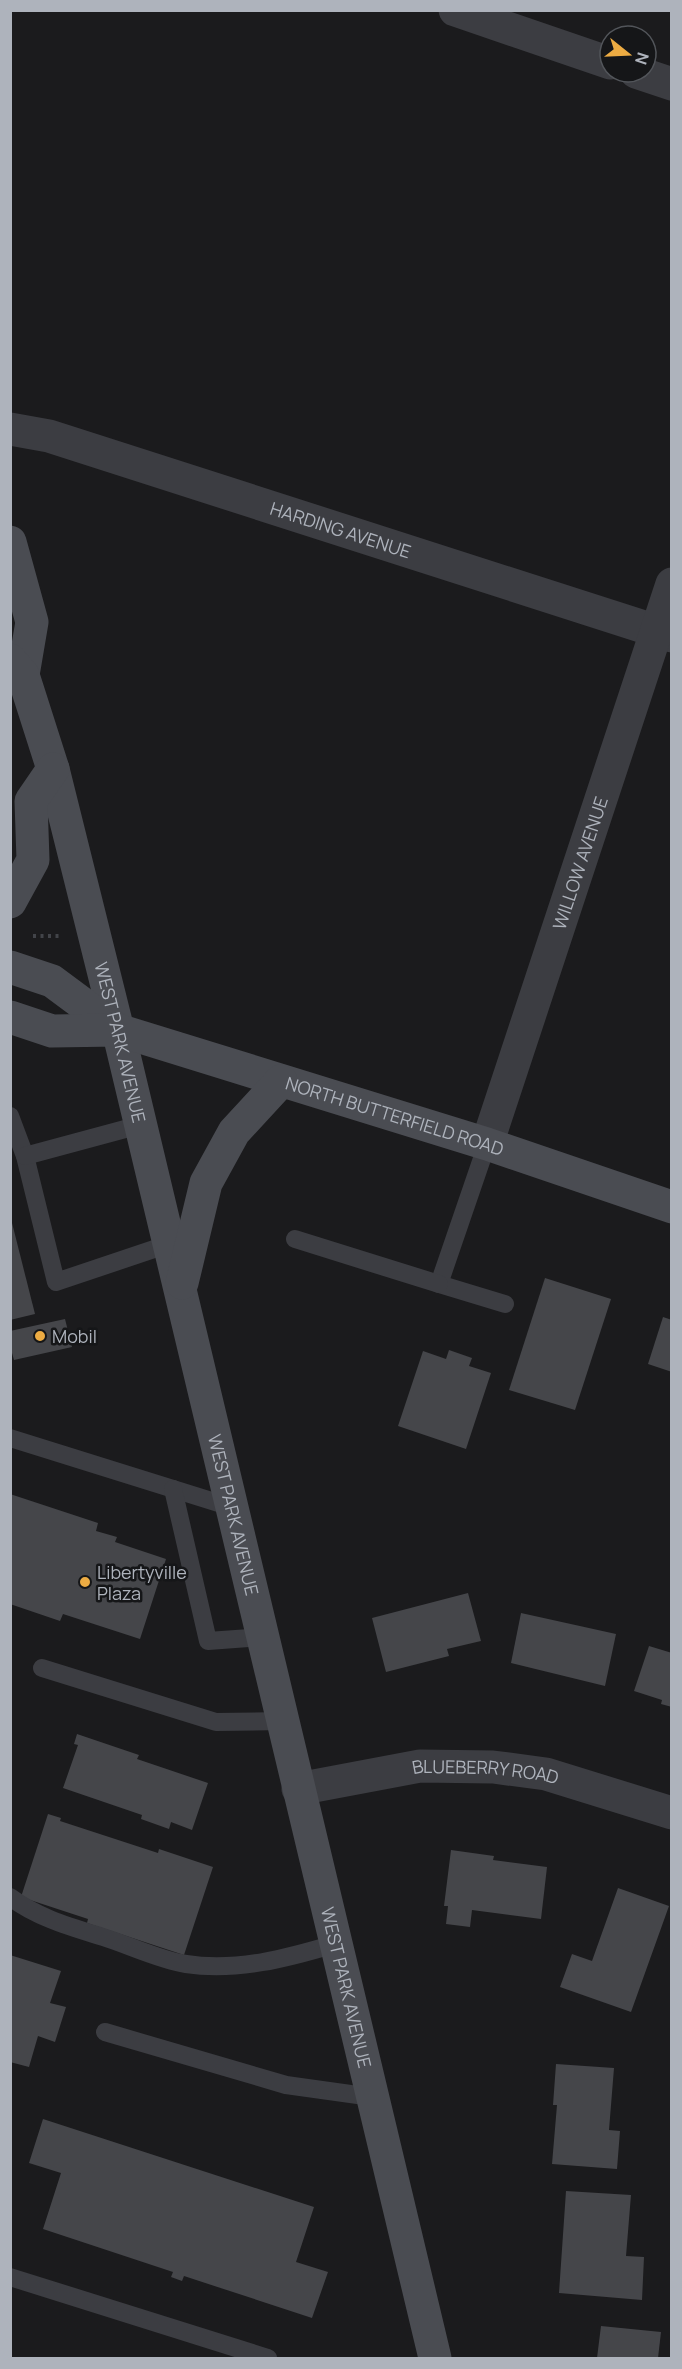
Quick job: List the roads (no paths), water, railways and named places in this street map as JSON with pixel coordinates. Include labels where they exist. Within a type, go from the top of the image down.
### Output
[{"type":"main road","name":"WEST PARK AVENUE","points":[[10,542],[32,622],[17,667],[52,769],[118,1030],[435,2358]]},
{"type":"main road","points":[[10,902],[33,860],[31,801],[52,769]]},
{"type":"main road","points":[[10,967],[52,981],[118,1030]]},
{"type":"main road","points":[[12,1022],[52,1031],[118,1030]]},
{"type":"main road","name":"NORTH BUTTERFIELD ROAD","points":[[118,1030],[487,1144],[672,1207]]},
{"type":"main road","points":[[180,1291],[206,1183],[234,1132],[281,1081]]},
{"type":"street","points":[[456,10],[598,59]]},
{"type":"street","name":"HARDING AVENUE","points":[[10,429],[49,436],[664,634]]},
{"type":"street","name":"WILLOW AVENUE","points":[[487,1144],[664,634],[672,584]]},
{"type":"street","name":"BLUEBERRY ROAD","points":[[298,1789],[420,1766],[493,1767],[546,1774],[672,1813]]},
{"type":"lane","points":[[10,1116],[25,1156],[56,1282],[169,1244]]},
{"type":"lane","points":[[25,1156],[140,1125]]},
{"type":"lane","points":[[439,1284],[487,1144]]},
{"type":"lane","points":[[295,1239],[505,1304]]},
{"type":"lane","points":[[10,1438],[231,1507]]},
{"type":"lane","points":[[173,1489],[208,1641],[262,1637]]},
{"type":"lane","points":[[42,1668],[216,1722],[282,1721]]},
{"type":"lane","points":[[10,1898],[22,1907],[50,1920],[186,1964],[234,1965],[286,1959],[335,1944]]},
{"type":"lane","points":[[105,2032],[286,2085],[372,2097]]},
{"type":"lane","points":[[10,2277],[268,2358]]},
{"type":"place","name":"Mobil","points":[[40,1336]]},
{"type":"place","name":"Libertyville Plaza","points":[[85,1582]]}]
